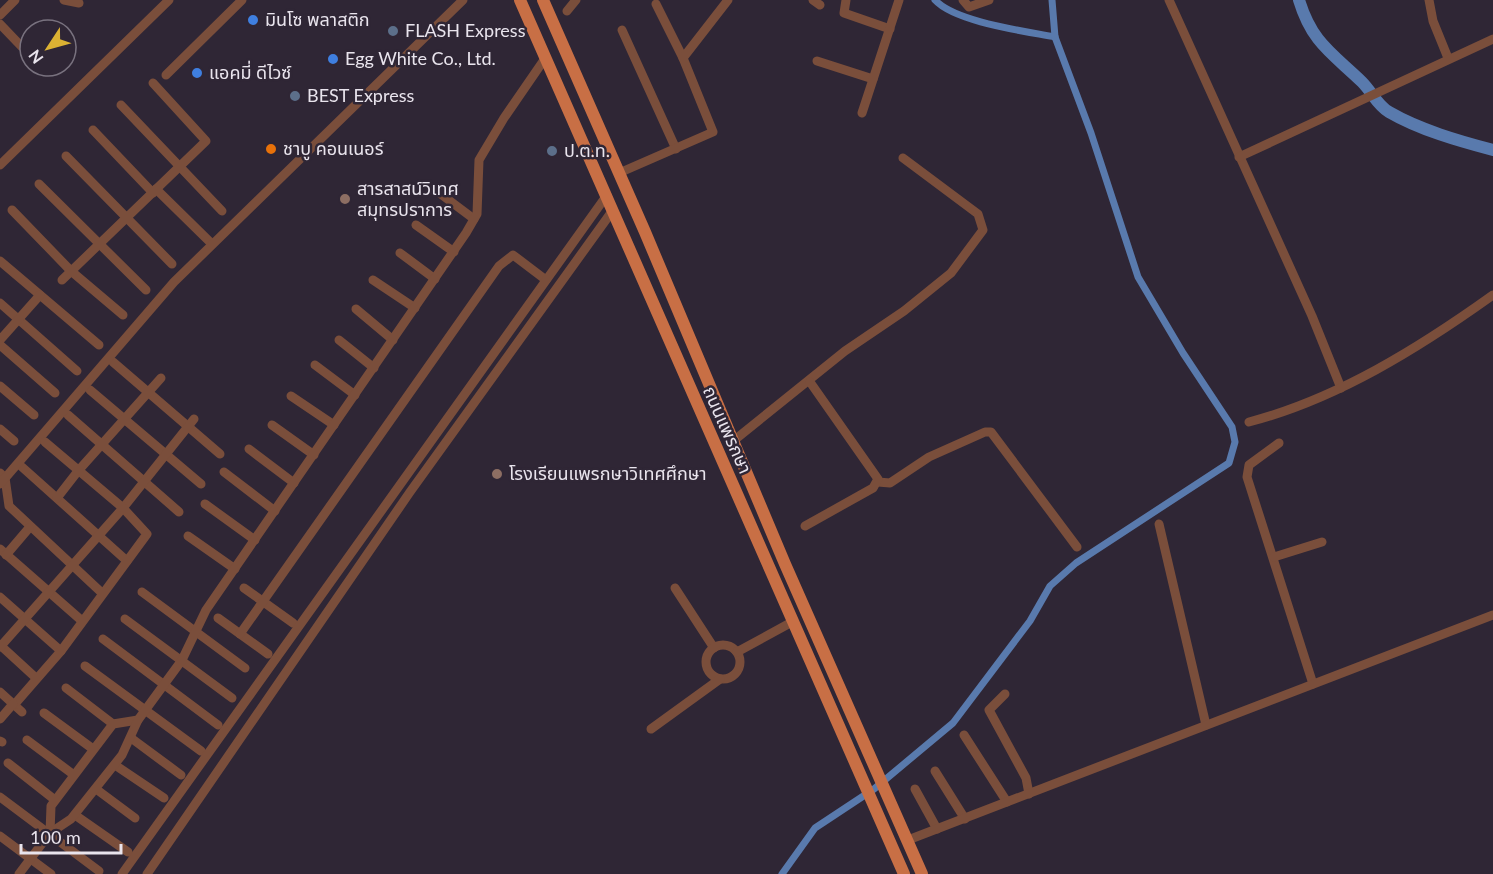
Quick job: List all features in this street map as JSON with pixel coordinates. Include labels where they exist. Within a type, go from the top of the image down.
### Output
[{"type":"main road","name":"ถนนแพรกษา","points":[[520,0],[904,874]]},
{"type":"main road","name":"ถนนแพรกษา","points":[[543,0],[619,173],[732,442],[922,874]]},
{"type":"main road","points":[[651,301],[669,292]]},
{"type":"street","points":[[0,15],[15,0]]},
{"type":"street","points":[[64,0],[79,3]]},
{"type":"street","points":[[0,165],[169,0]]},
{"type":"street","points":[[166,75],[242,0]]},
{"type":"street","points":[[102,593],[29,528],[9,507],[2,479],[174,282],[463,0]]},
{"type":"street","points":[[567,11],[576,0]]},
{"type":"street","points":[[683,58],[728,0]]},
{"type":"street","points":[[846,0],[844,13],[890,29]]},
{"type":"street","points":[[862,113],[899,0]]},
{"type":"street","points":[[963,0],[969,7],[989,0]]},
{"type":"street","points":[[1169,0],[1315,324],[1341,388]]},
{"type":"street","points":[[1429,0],[1432,21],[1448,58]]},
{"type":"street","points":[[619,173],[713,132],[683,58],[656,4]]},
{"type":"street","points":[[0,24],[18,43]]},
{"type":"street","points":[[622,30],[676,149]]},
{"type":"street","points":[[1239,158],[1390,88],[1448,58],[1493,39]]},
{"type":"street","points":[[19,874],[50,833],[69,822],[115,765],[131,738],[138,720],[182,660],[198,632],[202,617],[454,252],[477,214],[479,160],[504,118],[546,57]]},
{"type":"street","points":[[817,61],[873,79]]},
{"type":"street","points":[[62,280],[206,141],[153,82]]},
{"type":"street","points":[[121,105],[222,211]]},
{"type":"street","points":[[93,130],[154,191],[212,244]]},
{"type":"street","points":[[66,156],[125,219],[172,264]]},
{"type":"street","points":[[732,442],[810,382],[845,351],[904,311],[951,273],[983,230],[978,214],[903,158]]},
{"type":"street","points":[[39,184],[146,290]]},
{"type":"street","points":[[434,189],[474,219]]},
{"type":"street","points":[[122,874],[607,195]]},
{"type":"street","points":[[12,210],[71,272],[123,315]]},
{"type":"street","points":[[147,874],[410,492],[614,210]]},
{"type":"street","points":[[416,225],[454,252]]},
{"type":"street","points":[[400,253],[435,279]]},
{"type":"street","points":[[240,634],[499,266],[513,255],[546,280]]},
{"type":"street","points":[[0,261],[99,345]]},
{"type":"street","points":[[373,280],[415,308]]},
{"type":"street","points":[[0,340],[40,295]]},
{"type":"street","points":[[1249,422],[1300,407],[1341,388],[1413,348],[1493,295]]},
{"type":"street","points":[[0,303],[78,371]]},
{"type":"street","points":[[356,309],[393,340]]},
{"type":"street","points":[[339,340],[374,368]]},
{"type":"street","points":[[0,345],[55,393]]},
{"type":"street","points":[[113,362],[220,454]]},
{"type":"street","points":[[315,365],[355,395]]},
{"type":"street","points":[[57,498],[101,444],[161,378]]},
{"type":"street","points":[[810,382],[875,472],[878,482]]},
{"type":"street","points":[[0,386],[34,415]]},
{"type":"street","points":[[90,390],[201,484]]},
{"type":"street","points":[[291,396],[334,425]]},
{"type":"street","points":[[68,415],[179,512]]},
{"type":"street","points":[[36,678],[0,646],[26,620],[145,482],[194,419]]},
{"type":"street","points":[[272,425],[314,455]]},
{"type":"street","points":[[0,429],[14,441]]},
{"type":"street","points":[[878,482],[890,483],[929,457],[985,432],[991,432],[1077,547]]},
{"type":"street","points":[[0,719],[61,651],[81,620],[147,534],[123,507],[45,442]]},
{"type":"street","points":[[1279,443],[1246,470],[1313,684]]},
{"type":"street","points":[[249,449],[294,483]]},
{"type":"street","points":[[22,467],[127,561]]},
{"type":"street","points":[[224,472],[275,511]]},
{"type":"street","points":[[805,526],[832,513],[873,488],[878,482]]},
{"type":"street","points":[[206,504],[255,540]]},
{"type":"street","points":[[1159,524],[1206,725]]},
{"type":"street","points":[[29,528],[3,555],[81,620]]},
{"type":"street","points":[[188,536],[235,569]]},
{"type":"street","points":[[1274,557],[1322,542]]},
{"type":"street","points":[[244,588],[293,623]]},
{"type":"street","points":[[675,588],[714,648]]},
{"type":"street","points":[[142,592],[245,668]]},
{"type":"street","points":[[0,597],[61,651]]},
{"type":"street","points":[[908,840],[1493,615]]},
{"type":"street","points":[[218,618],[268,654]]},
{"type":"street","points":[[125,620],[232,698]]},
{"type":"street","points":[[737,652],[792,622]]},
{"type":"street","points":[[103,639],[218,725]]},
{"type":"street","points":[[726,645],[737,652],[741,661],[738,672],[729,679],[712,676],[706,666],[708,655],[714,648],[726,645]]},
{"type":"street","points":[[85,666],[201,751]]},
{"type":"street","points":[[651,729],[720,679]]},
{"type":"street","points":[[66,688],[113,724]]},
{"type":"street","points":[[0,692],[22,712]]},
{"type":"street","points":[[1005,694],[989,710],[1026,778],[1029,794]]},
{"type":"street","points":[[44,713],[93,749]]},
{"type":"street","points":[[50,833],[49,810],[93,749],[113,724],[138,720]]},
{"type":"street","points":[[964,735],[1007,802]]},
{"type":"street","points":[[131,738],[181,775]]},
{"type":"street","points":[[27,740],[74,775]]},
{"type":"street","points":[[8,763],[55,800]]},
{"type":"street","points":[[115,765],[164,798]]},
{"type":"street","points":[[935,771],[965,819]]},
{"type":"street","points":[[96,789],[135,818]]},
{"type":"street","points":[[915,789],[937,829]]},
{"type":"street","points":[[0,797],[99,871]]},
{"type":"street","points":[[75,815],[128,852]]},
{"type":"street","points":[[0,836],[51,874]]},
{"type":"waterway","points":[[935,0],[945,8],[974,20],[1055,37]]},
{"type":"waterway","points":[[782,874],[815,828],[874,789],[953,723],[1030,621],[1050,586],[1076,563],[1229,463],[1235,442],[1232,427],[1183,353],[1138,277],[1091,133],[1055,37],[1052,0]]},
{"type":"waterway","points":[[1299,0],[1310,27],[1324,46],[1362,82],[1385,109],[1427,130],[1493,150]]},
{"type":"place","name":"มินโซ พลาสติก","points":[[253,20]]},
{"type":"place","name":"FLASH Express","points":[[393,31]]},
{"type":"place","name":"Egg White Co., Ltd.","points":[[333,59]]},
{"type":"place","name":"แอคมี่ ดีไวซ์","points":[[197,73]]},
{"type":"place","name":"BEST Express","points":[[295,96]]},
{"type":"place","name":"ชาบู คอนเนอร์","points":[[271,149]]},
{"type":"place","name":"ป.ต.ท.","points":[[552,151]]},
{"type":"place","name":"สารสาสน์วิเทศ สมุทรปราการ","points":[[345,199]]},
{"type":"place","name":"โรงเรียนแพรกษาวิเทศศึกษา","points":[[497,474]]}]
